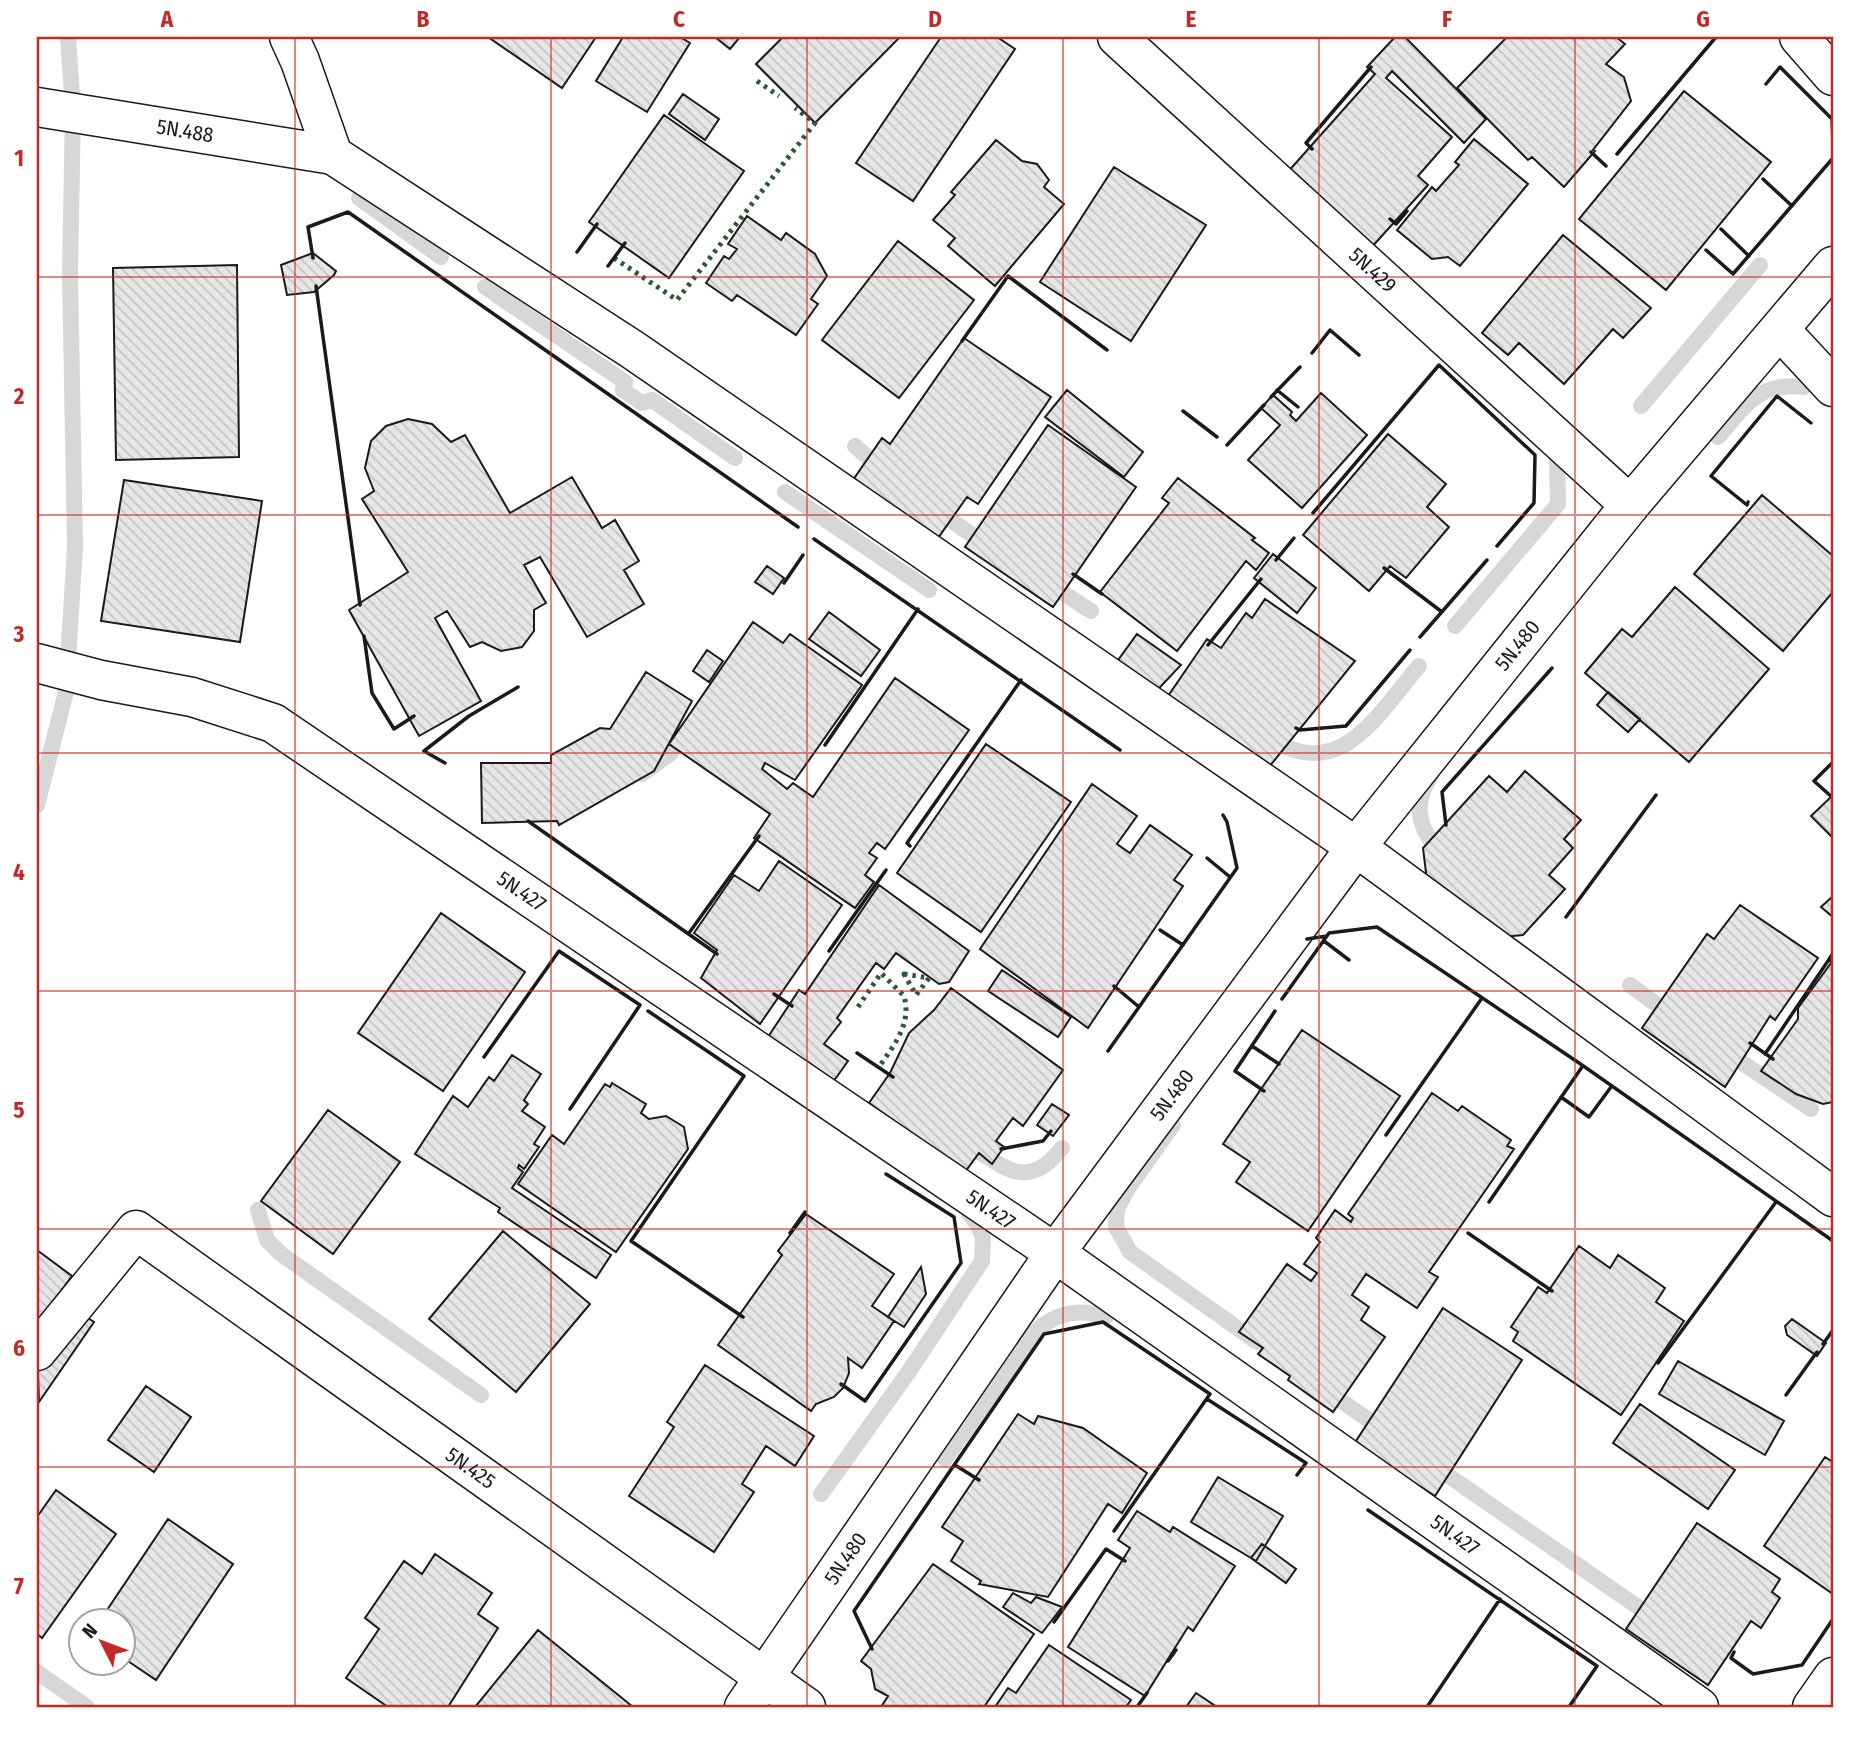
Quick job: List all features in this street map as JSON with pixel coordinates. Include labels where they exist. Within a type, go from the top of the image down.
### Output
[{"type":"street","points":[[289,37],[333,155],[633,350],[1356,847],[1833,1197]]},
{"type":"street","name":"5N.429","points":[[1117,37],[1630,505]]},
{"type":"street","points":[[1799,37],[1833,76]]},
{"type":"street","name":"5N.488","points":[[37,107],[333,155]]},
{"type":"street","name":"5N.480","points":[[754,1693],[1055,1253],[1356,847],[1630,505],[1781,331],[1833,266]]},
{"type":"street","points":[[1781,331],[1833,387]]},
{"type":"street","name":"5N.427","points":[[37,663],[102,680],[192,697],[273,723],[1055,1253],[1699,1707]]},
{"type":"street","name":"5N.425","points":[[37,1351],[136,1230],[754,1693],[806,1707]]},
{"type":"street","points":[[1812,1707],[1833,1676]]},
{"type":"building","points":[[488,37],[596,37],[562,88]]},
{"type":"building","points":[[623,37],[680,37],[690,43],[647,112],[596,81]]},
{"type":"building","points":[[715,37],[740,37],[730,49]]},
{"type":"building","points":[[783,37],[900,37],[815,123],[756,64]]},
{"type":"building","points":[[941,37],[997,37],[1015,49],[913,201],[856,163]]},
{"type":"building","points":[[1395,37],[1405,37],[1486,119],[1464,143],[1392,71],[1386,78],[1452,137],[1418,176],[1428,185],[1370,249],[1286,174],[1375,74],[1367,67]]},
{"type":"building","points":[[1507,37],[1616,37],[1625,44],[1606,64],[1624,77],[1631,101],[1593,150],[1595,151],[1564,187],[1532,157],[1528,160],[1457,88]]},
{"type":"building","points":[[1684,91],[1771,162],[1666,290],[1579,219]]},
{"type":"building","points":[[683,94],[719,119],[705,140],[669,114]]},
{"type":"building","points":[[664,115],[744,171],[669,278],[589,222]]},
{"type":"building","points":[[1474,139],[1528,184],[1460,266],[1448,257],[1432,259],[1397,230],[1432,187],[1436,191],[1459,165],[1455,162]]},
{"type":"building","points":[[996,140],[1022,161],[1037,164],[1049,180],[1044,187],[1064,204],[995,286],[948,246],[955,238],[933,220],[955,195],[951,192]]},
{"type":"building","points":[[1114,167],[1206,225],[1131,341],[1040,282]]},
{"type":"building","points":[[747,216],[781,240],[786,233],[815,254],[827,276],[811,299],[818,304],[796,335],[737,295],[732,301],[706,283],[724,256],[729,259],[737,249],[728,244]]},
{"type":"building","points":[[1563,235],[1651,308],[1623,338],[1613,329],[1564,384],[1519,343],[1508,355],[1482,333]]},
{"type":"building","points":[[898,241],[974,300],[899,398],[822,340]]},
{"type":"building","points":[[313,253],[336,271],[334,275],[314,292],[287,295],[281,265]]},
{"type":"building","points":[[237,265],[239,457],[116,460],[113,268]]},
{"type":"building","points":[[964,338],[1051,397],[978,504],[967,497],[938,538],[853,480],[882,438],[890,444]]},
{"type":"building","points":[[1067,390],[1143,452],[1124,477],[1045,417]]},
{"type":"building","points":[[1321,393],[1367,435],[1302,508],[1248,460],[1280,425],[1261,408],[1273,395],[1292,412],[1290,415],[1296,421]]},
{"type":"building","points":[[408,419],[432,424],[451,442],[465,435],[510,513],[572,477],[602,528],[615,520],[639,561],[624,570],[644,604],[587,637],[540,557],[524,565],[546,603],[534,610],[534,631],[522,647],[501,651],[482,642],[470,647],[447,611],[435,618],[481,701],[419,736],[349,610],[408,572],[362,499],[374,491],[365,468],[371,441],[386,426]]},
{"type":"building","points":[[1048,425],[1136,487],[1053,607],[965,547]]},
{"type":"building","points":[[1388,434],[1446,484],[1427,507],[1449,527],[1406,578],[1390,566],[1369,591],[1303,535]]},
{"type":"building","points":[[1178,478],[1255,538],[1252,540],[1269,553],[1256,570],[1246,561],[1177,651],[1100,592],[1169,503],[1162,498]]},
{"type":"building","points":[[124,480],[262,501],[240,642],[101,621]]},
{"type":"building","points":[[1762,495],[1833,556],[1833,592],[1783,651],[1694,574]]},
{"type":"building","points":[[1273,554],[1316,588],[1297,613],[1254,578]]},
{"type":"building","points":[[767,566],[784,578],[773,594],[755,582]]},
{"type":"building","points":[[1675,587],[1769,669],[1689,762],[1585,673],[1622,629],[1632,637]]},
{"type":"building","points":[[1265,599],[1355,661],[1269,767],[1164,702],[1207,639],[1221,648],[1246,613],[1252,618]]},
{"type":"building","points":[[829,612],[880,650],[861,676],[809,639]]},
{"type":"building","points":[[753,622],[783,643],[790,634],[862,685],[795,780],[765,763],[762,769],[787,789],[793,783],[813,797],[895,678],[969,730],[885,849],[877,843],[869,853],[877,858],[865,875],[874,882],[855,908],[754,838],[770,814],[669,744]]},
{"type":"building","points":[[1137,634],[1181,665],[1147,701],[1108,674]]},
{"type":"building","points":[[707,650],[723,661],[709,682],[693,671]]},
{"type":"building","points":[[646,672],[692,701],[654,771],[559,825],[557,821],[482,823],[481,763],[551,763],[551,755],[600,728],[610,729]]},
{"type":"building","points":[[1608,692],[1640,719],[1628,732],[1597,705]]},
{"type":"building","points":[[986,744],[1071,802],[981,932],[897,873]]},
{"type":"building","points":[[1525,771],[1581,820],[1564,839],[1573,848],[1549,875],[1565,889],[1523,935],[1493,938],[1427,881],[1423,848],[1489,776],[1507,792]]},
{"type":"building","points":[[1092,784],[1137,816],[1117,844],[1130,853],[1150,825],[1192,855],[1174,880],[1183,886],[1088,1028],[980,949]]},
{"type":"building","points":[[1833,795],[1833,838],[1811,816]]},
{"type":"building","points":[[779,861],[842,905],[760,1024],[701,978],[717,950],[694,933],[734,875],[759,891]]},
{"type":"building","points":[[879,885],[969,951],[949,982],[939,984],[896,953],[884,969],[876,963],[837,1018],[841,1022],[824,1044],[848,1061],[826,1092],[760,1049],[799,990],[805,994]]},
{"type":"building","points":[[1833,896],[1833,917],[1821,907]]},
{"type":"building","points":[[1740,905],[1818,958],[1775,1020],[1770,1016],[1725,1087],[1642,1028],[1707,934],[1714,939]]},
{"type":"building","points":[[441,913],[525,972],[443,1091],[358,1033]]},
{"type":"building","points":[[1833,952],[1833,1102],[1823,1104],[1796,1094],[1761,1071],[1798,1019],[1798,1008],[1831,963],[1829,958]]},
{"type":"building","points":[[1002,970],[1071,1017],[1058,1037],[988,991]]},
{"type":"building","points":[[951,988],[1063,1070],[1023,1126],[1013,1118],[996,1141],[1004,1147],[992,1164],[979,1153],[965,1172],[869,1103],[890,1073],[909,1033],[934,1010]]},
{"type":"building","points":[[1302,1030],[1400,1096],[1308,1231],[1236,1182],[1250,1162],[1223,1144]]},
{"type":"building","points":[[512,1055],[541,1074],[524,1100],[528,1104],[522,1111],[545,1127],[534,1144],[539,1147],[524,1169],[519,1165],[518,1168],[523,1172],[512,1188],[611,1255],[596,1278],[498,1212],[500,1208],[415,1154],[453,1096],[468,1107],[489,1077],[494,1081]]},
{"type":"building","points":[[612,1083],[646,1104],[641,1113],[649,1119],[666,1116],[684,1127],[688,1149],[616,1252],[518,1184],[552,1135],[564,1144],[605,1084],[610,1087]]},
{"type":"building","points":[[1432,1093],[1458,1111],[1462,1106],[1511,1140],[1507,1146],[1514,1149],[1429,1272],[1438,1277],[1417,1308],[1366,1274],[1352,1295],[1369,1307],[1361,1320],[1385,1337],[1333,1412],[1288,1380],[1290,1376],[1258,1354],[1263,1348],[1239,1332],[1287,1264],[1311,1281],[1317,1273],[1304,1264],[1320,1242],[1316,1238],[1335,1210],[1351,1222],[1353,1218],[1348,1214]]},
{"type":"building","points":[[1052,1104],[1069,1115],[1053,1136],[1037,1125]]},
{"type":"building","points":[[328,1110],[400,1162],[333,1254],[261,1201]]},
{"type":"building","points":[[806,1214],[894,1274],[872,1306],[894,1321],[862,1368],[848,1358],[849,1373],[843,1388],[834,1397],[816,1404],[811,1411],[718,1345],[782,1255],[778,1251]]},
{"type":"building","points":[[503,1231],[590,1304],[516,1392],[429,1319]]},
{"type":"building","points":[[1579,1246],[1610,1268],[1618,1255],[1665,1288],[1656,1302],[1684,1321],[1621,1415],[1513,1341],[1518,1332],[1511,1327],[1538,1287],[1547,1293]]},
{"type":"building","points":[[37,1250],[72,1276],[37,1323]]},
{"type":"building","points":[[921,1267],[926,1294],[904,1327],[888,1317]]},
{"type":"building","points":[[67,1304],[94,1322],[39,1402],[37,1348]]},
{"type":"building","points":[[1443,1308],[1522,1360],[1435,1496],[1354,1444]]},
{"type":"building","points":[[1792,1319],[1826,1343],[1817,1356],[1787,1335],[1785,1326]]},
{"type":"building","points":[[1678,1361],[1784,1421],[1765,1455],[1659,1394]]},
{"type":"building","points":[[705,1365],[814,1436],[795,1466],[766,1446],[742,1484],[754,1492],[714,1552],[629,1496],[674,1427],[667,1422]]},
{"type":"building","points":[[146,1386],[191,1417],[154,1472],[108,1440]]},
{"type":"building","points":[[1640,1404],[1735,1470],[1708,1509],[1613,1443]]},
{"type":"building","points":[[1018,1414],[1034,1424],[1038,1416],[1083,1428],[1147,1473],[1122,1513],[1108,1504],[1048,1597],[979,1584],[981,1581],[951,1561],[963,1541],[942,1527]]},
{"type":"building","points":[[1825,1457],[1833,1462],[1833,1594],[1764,1546]]},
{"type":"building","points":[[1218,1477],[1283,1516],[1256,1561],[1191,1522]]},
{"type":"building","points":[[56,1490],[116,1534],[42,1638],[37,1634],[37,1517]]},
{"type":"building","points":[[1137,1511],[1170,1532],[1173,1527],[1235,1566],[1193,1631],[1188,1627],[1145,1696],[1068,1647],[1130,1548],[1118,1540]]},
{"type":"building","points":[[168,1519],[233,1564],[156,1680],[136,1666],[136,1608],[108,1608]]},
{"type":"building","points":[[1697,1523],[1780,1579],[1772,1592],[1780,1598],[1761,1628],[1751,1621],[1708,1685],[1626,1629]]},
{"type":"building","points":[[1262,1544],[1296,1569],[1286,1583],[1251,1558]]},
{"type":"building","points":[[435,1554],[492,1593],[478,1614],[498,1628],[448,1707],[388,1707],[346,1678],[379,1629],[365,1618],[404,1561],[422,1574]]},
{"type":"building","points":[[933,1564],[1034,1634],[984,1707],[881,1707],[888,1696],[875,1689],[871,1669],[861,1661]]},
{"type":"building","points":[[1013,1593],[1031,1603],[1036,1597],[1062,1607],[1042,1633],[1003,1607]]},
{"type":"building","points":[[538,1630],[633,1707],[475,1707]]},
{"type":"building","points":[[1049,1645],[1131,1700],[1126,1707],[995,1707],[1008,1688],[1016,1693]]},
{"type":"building","points":[[1196,1693],[1217,1707],[1186,1707]]},
{"type":"waterway","points":[[37,805],[66,692],[75,547],[70,274],[73,109],[68,37]]},
{"type":"waterway","points":[[359,198],[441,257]]},
{"type":"waterway","points":[[1641,406],[1760,265]]},
{"type":"waterway","points":[[485,287],[625,382],[623,390],[642,403],[652,400],[735,458]]},
{"type":"waterway","points":[[1718,437],[1745,406],[1764,392],[1788,386],[1804,387]]},
{"type":"waterway","points":[[855,446],[883,471]]},
{"type":"waterway","points":[[1455,626],[1558,504],[1557,456]]},
{"type":"waterway","points":[[785,492],[929,590]]},
{"type":"waterway","points":[[935,509],[988,546]]},
{"type":"waterway","points":[[1046,582],[1091,611]]},
{"type":"waterway","points":[[1267,736],[1292,749],[1315,753],[1335,749],[1354,738],[1371,723],[1419,666]]},
{"type":"waterway","points":[[642,774],[671,753]]},
{"type":"waterway","points":[[1430,778],[1421,799],[1421,820],[1430,839],[1446,855]]},
{"type":"waterway","points":[[1630,985],[1675,1018]]},
{"type":"waterway","points":[[1723,1050],[1811,1109]]},
{"type":"waterway","points":[[1173,1125],[1127,1190],[1117,1209],[1116,1227],[1130,1252],[1257,1342]]},
{"type":"waterway","points":[[976,1150],[1011,1170],[1031,1172],[1041,1168],[1062,1148]]},
{"type":"waterway","points":[[258,1210],[267,1240],[281,1254],[481,1395]]},
{"type":"waterway","points":[[821,1494],[910,1370],[982,1261],[983,1237],[969,1214]]},
{"type":"waterway","points":[[945,1459],[1036,1331],[1052,1320],[1069,1314],[1087,1313],[1106,1317]]},
{"type":"waterway","points":[[1324,1389],[1386,1432]]},
{"type":"waterway","points":[[1430,1463],[1638,1607]]},
{"type":"waterway","points":[[37,1672],[87,1707]]},
{"type":"hedge","points":[[757,81],[779,96]]},
{"type":"hedge","points":[[614,258],[677,300],[815,123],[795,108]]},
{"type":"hedge","points":[[858,1007],[881,973],[904,996],[904,1025],[879,1067]]},
{"type":"hedge","points":[[904,974],[929,978],[916,995],[904,974]]},
{"type":"wall","points":[[1617,154],[1716,37]]},
{"type":"wall","points":[[1312,149],[1306,143],[1371,67]]},
{"type":"wall","points":[[1766,84],[1780,67],[1832,119],[1833,142]]},
{"type":"wall","points":[[1591,152],[1606,166]]},
{"type":"wall","points":[[1706,250],[1733,274],[1833,158]]},
{"type":"wall","points":[[1763,179],[1792,206]]},
{"type":"wall","points":[[1390,219],[1396,224],[1407,211]]},
{"type":"wall","points":[[313,258],[308,227],[348,212],[798,527]]},
{"type":"wall","points":[[577,252],[597,224]]},
{"type":"wall","points":[[1721,229],[1749,256]]},
{"type":"wall","points":[[608,266],[625,243]]},
{"type":"wall","points":[[962,341],[1008,276],[1107,350]]},
{"type":"wall","points":[[316,286],[360,605]]},
{"type":"wall","points":[[1312,353],[1330,330],[1359,355]]},
{"type":"wall","points":[[1313,513],[1439,365],[1535,455],[1534,503],[1497,546]]},
{"type":"wall","points":[[1271,397],[1300,367]]},
{"type":"wall","points":[[1277,390],[1298,407]]},
{"type":"wall","points":[[1748,502],[1747,505],[1711,476],[1777,396],[1811,423]]},
{"type":"wall","points":[[1227,445],[1264,405]]},
{"type":"wall","points":[[1183,411],[1217,437]]},
{"type":"wall","points":[[1276,560],[1294,538]]},
{"type":"wall","points":[[814,539],[1120,750]]},
{"type":"wall","points":[[784,583],[803,555]]},
{"type":"wall","points":[[1420,637],[1487,560]]},
{"type":"wall","points":[[1384,568],[1442,612]]},
{"type":"wall","points":[[1073,574],[1102,594]]},
{"type":"wall","points":[[1208,645],[1261,579]]},
{"type":"wall","points":[[825,745],[918,609]]},
{"type":"wall","points":[[364,636],[372,693],[394,729],[414,716]]},
{"type":"wall","points":[[1296,728],[1300,730],[1346,726],[1410,650]]},
{"type":"wall","points":[[1446,825],[1442,792],[1552,668]]},
{"type":"wall","points":[[910,846],[907,843],[1021,680]]},
{"type":"wall","points":[[424,751],[469,716],[518,687]]},
{"type":"wall","points":[[424,751],[445,763]]},
{"type":"wall","points":[[1833,762],[1814,781],[1833,798]]},
{"type":"wall","points":[[1566,917],[1656,795]]},
{"type":"wall","points":[[1108,1051],[1237,868],[1223,815]]},
{"type":"wall","points":[[528,821],[717,954]]},
{"type":"wall","points":[[689,933],[759,836]]},
{"type":"wall","points":[[1207,858],[1230,877]]},
{"type":"wall","points":[[829,951],[886,870]]},
{"type":"wall","points":[[1282,999],[1329,933],[1377,927],[1582,1065],[1833,1241]]},
{"type":"wall","points":[[1160,930],[1183,945]]},
{"type":"wall","points":[[1307,939],[1327,936]]},
{"type":"wall","points":[[1324,941],[1349,960]]},
{"type":"wall","points":[[484,1057],[559,951],[640,1005],[570,1109]]},
{"type":"wall","points":[[1765,1054],[1832,955]]},
{"type":"wall","points":[[1114,986],[1139,1007]]},
{"type":"wall","points":[[774,994],[792,1006]]},
{"type":"wall","points":[[1386,1135],[1482,998]]},
{"type":"wall","points":[[648,1011],[744,1076],[631,1241],[743,1317]]},
{"type":"wall","points":[[1264,1091],[1235,1071],[1275,1011]]},
{"type":"wall","points":[[1750,1043],[1773,1059]]},
{"type":"wall","points":[[1252,1046],[1279,1064]]},
{"type":"wall","points":[[857,1053],[893,1077]]},
{"type":"wall","points":[[1489,1202],[1582,1067]]},
{"type":"wall","points":[[1561,1097],[1589,1117],[1611,1087]]},
{"type":"wall","points":[[1001,1149],[1043,1141],[1051,1131]]},
{"type":"wall","points":[[841,1384],[865,1401],[961,1263],[954,1217],[886,1174]]},
{"type":"wall","points":[[1658,1363],[1776,1202]]},
{"type":"wall","points":[[790,1233],[805,1212]]},
{"type":"wall","points":[[1468,1233],[1552,1291]]},
{"type":"wall","points":[[872,1649],[854,1611],[1044,1334],[1103,1322],[1210,1394],[1114,1531]]},
{"type":"wall","points":[[1823,1344],[1833,1330]]},
{"type":"wall","points":[[1786,1395],[1817,1352]]},
{"type":"wall","points":[[1207,1399],[1306,1463],[1297,1475]]},
{"type":"wall","points":[[955,1465],[979,1480]]},
{"type":"wall","points":[[1368,1510],[1597,1666],[1569,1707]]},
{"type":"wall","points":[[1054,1622],[1106,1549],[1125,1561]]},
{"type":"wall","points":[[1427,1707],[1500,1599]]},
{"type":"wall","points":[[1734,1652],[1731,1658],[1753,1674],[1802,1665],[1833,1619]]},
{"type":"wall","points":[[1168,1661],[1176,1650]]},
{"type":"wall","points":[[1137,1707],[1147,1693]]}]
